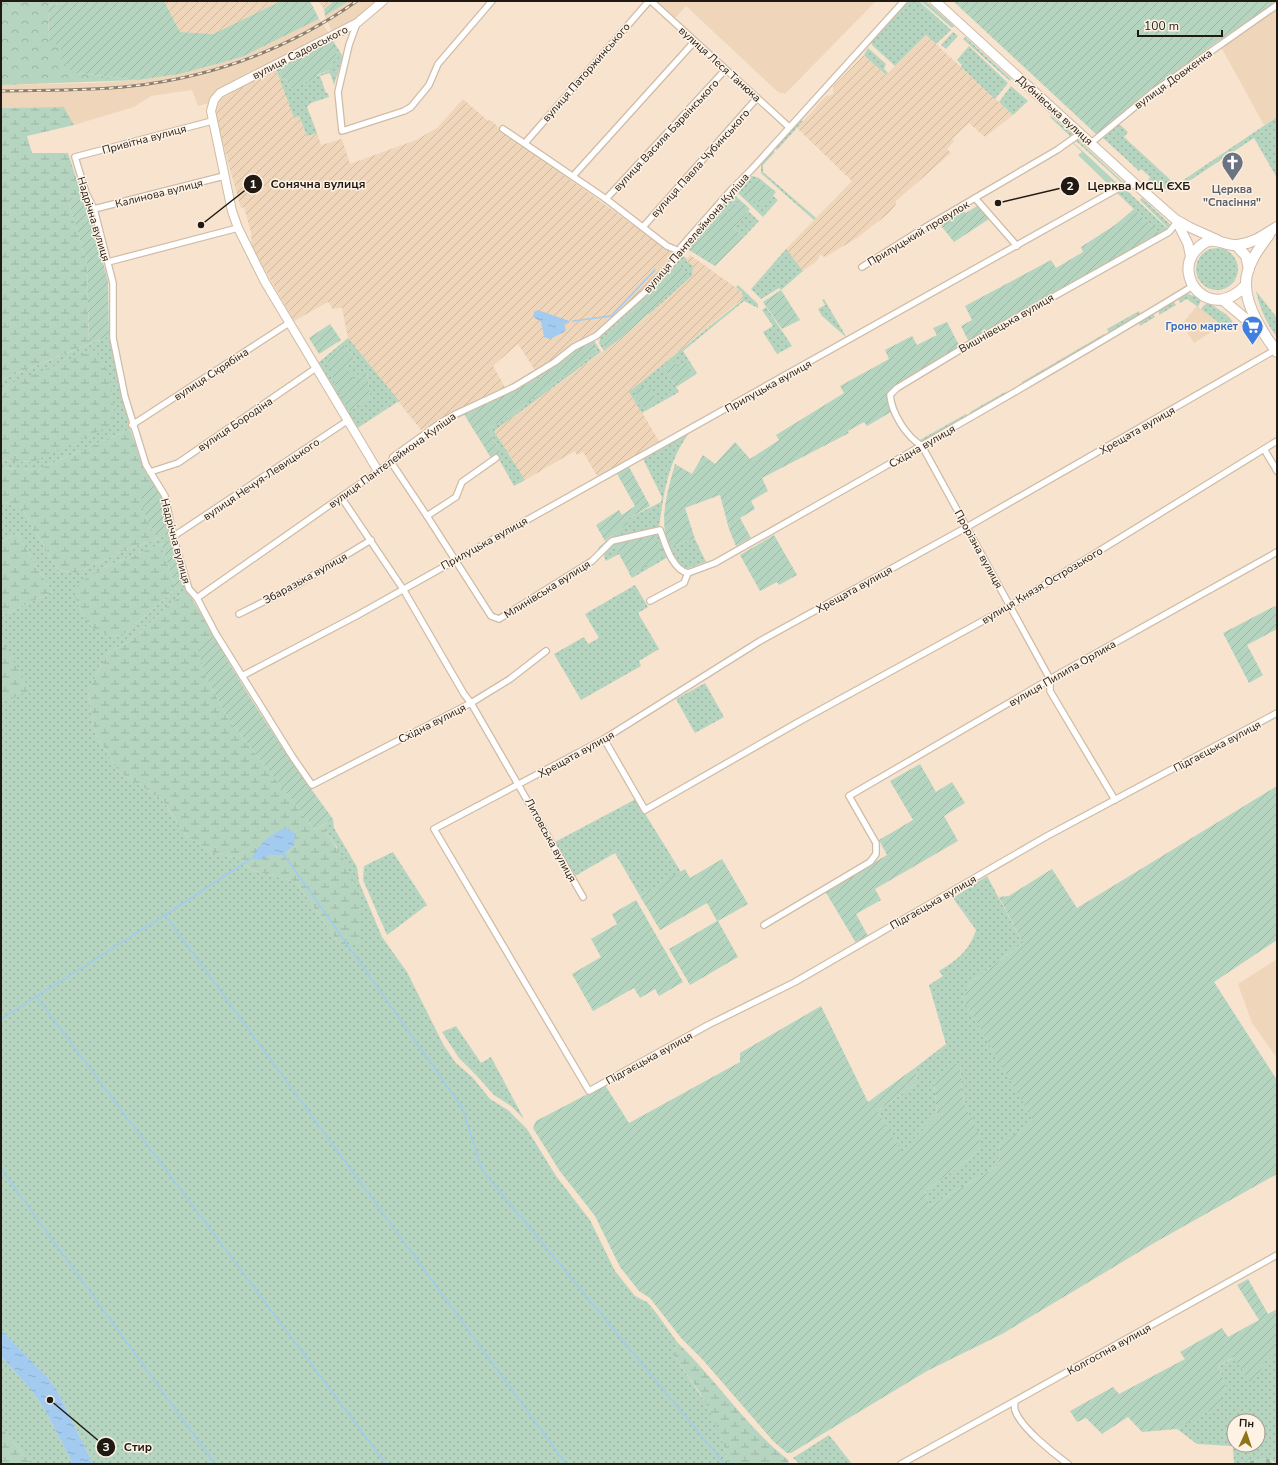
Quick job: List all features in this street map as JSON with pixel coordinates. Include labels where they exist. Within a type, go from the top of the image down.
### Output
[{"type":"highway","points":[[1246,285],[1236,295],[1223,300],[1210,299],[1200,294],[1193,286],[1189,272],[1191,259],[1196,250],[1205,243],[1218,240],[1236,245],[1253,242],[1275,229]]},
{"type":"highway","points":[[1275,229],[1257,251],[1249,269],[1246,285],[1253,312],[1264,335],[1276,351]]},
{"type":"highway","points":[[1236,245],[1246,256],[1249,269]]},
{"type":"highway","points":[[1223,300],[1264,335]]},
{"type":"main road","name":"Дубнівська вулиця","points":[[935,1],[1176,221]]},
{"type":"main road","points":[[1176,221],[1218,240]]},
{"type":"main road","points":[[1176,221],[1188,244],[1191,259]]},
{"type":"street","name":"вулиця Садовського","points":[[212,121],[211,111],[214,100],[220,93],[357,23],[383,1]]},
{"type":"street","points":[[357,23],[338,92],[342,131],[404,111],[411,107],[429,84],[438,64],[492,1]]},
{"type":"street","name":"вулиця Леся Танюка","points":[[650,1],[789,127]]},
{"type":"street","name":"вулиця Паторжинського","points":[[525,143],[650,1]]},
{"type":"street","name":"вулиця Пантелеймона Куліша","points":[[197,598],[391,462],[393,457],[440,423],[514,387],[555,362],[574,347],[596,336],[645,292],[676,259],[681,247],[732,189],[904,1]]},
{"type":"street","name":"вулиця Довженка","points":[[1091,143],[1153,92],[1277,5]]},
{"type":"street","points":[[573,176],[694,42]]},
{"type":"street","name":"вулиця Василя Барвінського","points":[[606,199],[725,70]]},
{"type":"street","name":"вулиця Павла Чубинського","points":[[643,227],[757,98]]},
{"type":"street","points":[[212,121],[232,211],[238,228],[261,276],[378,470]]},
{"type":"street","name":"Привітна вулиця","points":[[75,157],[212,121]]},
{"type":"street","points":[[503,128],[606,199],[666,246],[679,251]]},
{"type":"street","name":"Прилуцький провулок","points":[[862,267],[1057,150],[1081,133]]},
{"type":"street","name":"Надрічна вулиця","points":[[75,157],[86,193],[94,209],[113,282],[113,338],[132,425],[146,465],[165,496],[174,536],[189,589],[197,598],[242,676],[312,785]]},
{"type":"street","name":"Калинова вулиця","points":[[94,209],[224,176]]},
{"type":"street","name":"Прилуцька вулиця","points":[[242,676],[403,589],[454,559],[695,427],[1117,189],[1133,182]]},
{"type":"street","name":"Прилуцький провулок","points":[[975,198],[1017,246]]},
{"type":"street","name":"Вишнівецька вулиця","points":[[922,446],[916,443],[898,420],[891,400],[892,392],[978,339],[1169,232],[1176,221]]},
{"type":"street","points":[[108,262],[238,228]]},
{"type":"street","name":"Східна вулиця","points":[[688,572],[715,563],[922,446],[1070,361],[1193,286]]},
{"type":"street","name":"вулиця Скрябіна","points":[[132,425],[289,324]]},
{"type":"street","name":"Хрещата вулиця","points":[[589,1091],[434,829],[604,739],[760,641],[967,527],[1276,351]]},
{"type":"street","name":"вулиця Бородіна","points":[[150,472],[178,463],[316,368]]},
{"type":"street","name":"вулиця Нечуя-Левицького","points":[[174,536],[348,421]]},
{"type":"street","name":"вулиця Князя Острозького","points":[[604,739],[645,810],[802,720],[1010,606],[1277,441]]},
{"type":"street","name":"Прорізна вулиця","points":[[922,446],[1050,679],[1050,691],[1115,800]]},
{"type":"street","points":[[1264,449],[1277,471]]},
{"type":"street","points":[[427,516],[456,498],[462,482],[496,458]]},
{"type":"street","name":"Млинівська вулиця","points":[[391,462],[491,616],[499,619],[592,561],[612,541],[660,530],[676,565],[683,572],[688,572]]},
{"type":"street","points":[[341,497],[403,589],[464,694],[520,784]]},
{"type":"street","name":"Збаразька вулиця","points":[[239,614],[295,586],[371,540]]},
{"type":"street","name":"вулиця Пилипа Орлика","points":[[764,925],[870,862],[876,854],[876,843],[849,796],[1050,679],[1277,552]]},
{"type":"street","points":[[650,601],[684,583],[688,572]]},
{"type":"street","name":"Східна вулиця","points":[[312,785],[471,703],[510,679],[546,651]]},
{"type":"street","name":"Підгаєцька вулиця","points":[[589,1091],[708,1025],[795,982],[1041,840],[1277,713]]},
{"type":"street","name":"Литовська вулиця","points":[[520,784],[583,897]]},
{"type":"street","name":"Колгоспна вулиця","points":[[900,1464],[1277,1255]]},
{"type":"street","points":[[1015,1401],[1015,1410],[1021,1421],[1049,1450],[1068,1464]]},
{"type":"shaded area","points":[[164,1],[281,1],[213,34],[180,32]]},
{"type":"shaded area","points":[[318,1],[334,1],[324,9]]},
{"type":"shaded area","points":[[349,1],[376,1],[351,22],[332,32],[325,16]]},
{"type":"shaded area","points":[[657,1],[876,1],[785,94],[778,92],[686,6],[675,18]]},
{"type":"shaded area","points":[[1277,8],[1277,117],[1264,125],[1221,47]]},
{"type":"shaded area","points":[[319,19],[329,33],[212,97],[209,103],[198,106],[192,90],[151,96],[134,107],[74,125],[64,107],[1,108],[1,85],[96,83],[138,80],[180,74],[242,57]]},
{"type":"shaded area","points":[[926,35],[1013,115],[985,137],[969,123],[952,139],[954,141],[947,149],[951,153],[896,201],[896,204],[889,213],[857,238],[825,257],[820,255],[817,261],[803,271],[786,249],[852,181],[797,128],[824,98],[833,93],[833,87],[864,55],[886,75]]},
{"type":"shaded area","points":[[276,69],[294,118],[299,116],[307,136],[317,133],[321,145],[342,139],[350,164],[416,140],[437,128],[463,99],[487,120],[492,121],[500,129],[676,256],[644,291],[595,335],[536,372],[518,344],[493,366],[506,389],[421,430],[348,338],[342,308],[333,309],[328,302],[294,321],[252,247],[251,232],[244,207],[241,208],[217,123],[216,110],[220,99]],"holes":[[[533,317],[569,323],[564,324],[544,337],[541,322]]]},
{"type":"shaded area","points":[[690,255],[742,292],[743,298],[630,392],[660,443],[598,477],[583,452],[577,455],[575,451],[525,480],[494,431],[624,336],[692,276],[686,261]]},
{"type":"shaded area","points":[[1197,306],[1222,325],[1194,343],[1182,324]]},
{"type":"shaded area","points":[[1277,959],[1277,1058],[1252,1023],[1238,984]]},
{"type":"green space","points":[[1,1],[64,1],[65,3],[48,6],[49,44],[61,44],[77,73],[138,80],[1,85]]},
{"type":"green space","points":[[64,1],[164,1],[180,32],[213,34],[281,1],[310,1],[319,19],[242,57],[180,74],[138,80],[77,73],[62,65],[61,44],[49,44],[48,6],[65,3]]},
{"type":"green space","points":[[334,1],[349,1],[325,16],[324,9]]},
{"type":"green space","points":[[908,1],[919,1],[951,30],[936,44],[926,35],[895,66],[872,45],[871,41]]},
{"type":"green space","points":[[921,1],[926,1],[954,26],[952,28]]},
{"type":"green space","points":[[953,1],[1277,2],[1218,41],[1139,98],[1140,100],[1096,134]]},
{"type":"green space","points":[[953,32],[958,36],[946,49],[941,45]]},
{"type":"green space","points":[[965,37],[1011,79],[1010,81],[963,39]]},
{"type":"green space","points":[[332,39],[343,57],[334,85],[330,73],[320,76],[329,97],[311,103],[307,107],[317,133],[307,136],[299,116],[294,118],[276,69]],"holes":[[[331,44],[330,64],[332,69],[290,89],[286,79],[283,80],[279,70]]]},
{"type":"green space","points":[[331,43],[338,59],[330,64],[332,69],[317,75],[318,77],[290,89],[286,79],[283,80],[279,70]]},
{"type":"green space","points":[[969,46],[1008,83],[995,99],[961,67],[962,65],[957,60]]},
{"type":"green space","points":[[868,48],[886,64],[884,69],[888,73],[886,75],[864,55]]},
{"type":"green space","points":[[1011,86],[1028,101],[1013,115],[999,102]]},
{"type":"green space","points":[[64,107],[74,125],[27,136],[32,153],[68,153],[81,193],[68,200],[87,263],[89,344],[1,380],[1,108]]},
{"type":"green space","points":[[1051,116],[1072,134],[1071,137],[1050,117]]},
{"type":"green space","points":[[1277,117],[1277,178],[1254,138],[1180,187],[1176,185]]},
{"type":"green space","points":[[799,120],[803,121],[777,150],[775,147]]},
{"type":"green space","points":[[1118,123],[1128,132],[1124,137],[1176,185],[1160,191],[1148,180],[1150,177],[1141,169],[1139,171],[1102,137]]},
{"type":"green space","points":[[1077,139],[1122,181],[1123,184],[1075,140]]},
{"type":"green space","points":[[1073,143],[1120,186],[1117,187],[1111,181],[1108,184],[1078,155],[1082,152]]},
{"type":"green space","points":[[772,150],[775,152],[763,165],[763,172],[816,218],[814,220],[761,173],[761,162]]},
{"type":"green space","points":[[753,176],[759,178],[776,192],[773,196],[778,200],[763,217],[736,191],[748,177]]},
{"type":"green space","points":[[759,179],[773,192],[761,204],[756,200],[752,204],[743,197]]},
{"type":"green space","points":[[1125,189],[1168,230],[1160,234],[1116,192]]},
{"type":"green space","points":[[81,193],[89,210],[108,281],[109,336],[89,344],[87,263],[68,200]]},
{"type":"green space","points":[[733,193],[740,200],[726,215],[723,212],[704,233],[705,234],[689,250],[687,249],[686,246]]},
{"type":"green space","points":[[1142,198],[1172,226],[1169,229],[1140,200]]},
{"type":"green space","points":[[740,200],[750,209],[734,228],[744,237],[715,266],[689,250],[705,234],[703,233],[723,212],[726,214]]},
{"type":"green space","points":[[977,206],[989,219],[954,242],[938,222],[962,209],[966,213]]},
{"type":"green space","points":[[1134,209],[1160,234],[969,342],[961,326],[972,320],[965,306],[1051,260],[1056,268],[1083,252],[1081,247],[1115,225]]},
{"type":"green space","points":[[748,211],[759,221],[744,237],[734,228]]},
{"type":"green space","points":[[1213,248],[1221,248],[1232,254],[1238,265],[1238,273],[1232,284],[1221,290],[1213,290],[1202,284],[1196,273],[1196,265],[1202,254]]},
{"type":"green space","points":[[786,249],[803,271],[781,290],[779,288],[761,299],[751,289]]},
{"type":"green space","points":[[682,255],[687,259],[686,261],[693,266],[692,276],[649,314],[640,304],[608,332],[612,336],[602,343],[606,349],[604,351],[599,343],[601,334],[647,293]]},
{"type":"green space","points":[[679,267],[688,273],[687,278],[624,336],[606,349],[602,343],[611,336],[608,332]]},
{"type":"green space","points":[[738,285],[758,304],[758,308],[744,301],[683,351],[697,373],[695,375],[686,362],[678,367],[664,367],[679,392],[642,413],[629,392],[741,301],[743,298],[742,292],[736,287]]},
{"type":"green space","points":[[781,290],[800,320],[782,329],[763,302]]},
{"type":"green space","points":[[1256,291],[1277,318],[1277,337],[1264,315]]},
{"type":"green space","points":[[1187,294],[1202,298],[1198,307],[1187,299],[1180,303],[1178,299]]},
{"type":"green space","points":[[824,299],[847,338],[822,316],[818,309],[825,305],[822,300]]},
{"type":"green space","points":[[1173,301],[1176,305],[1159,315],[1159,310]]},
{"type":"green space","points":[[1209,303],[1227,315],[1233,322],[1222,330],[1220,327],[1222,325],[1201,309],[1204,305]]},
{"type":"green space","points":[[766,307],[792,346],[777,354],[763,332],[773,326],[762,310]]},
{"type":"green space","points":[[1139,311],[1140,314],[1109,333],[1107,329]]},
{"type":"green space","points":[[1153,314],[1155,317],[1140,326],[1139,322]]},
{"type":"green space","points":[[947,322],[960,347],[891,390],[888,395],[891,412],[867,426],[864,422],[848,431],[849,433],[762,478],[768,491],[751,501],[755,509],[740,518],[751,538],[736,546],[729,529],[720,495],[685,508],[695,539],[669,547],[664,526],[664,516],[667,495],[675,464],[692,474],[703,455],[715,464],[735,442],[750,459],[779,440],[776,435],[844,393],[840,386],[889,359],[885,350],[912,336],[917,345],[937,335],[933,328]]},
{"type":"green space","points":[[330,324],[341,340],[319,354],[309,338]]},
{"type":"green space","points":[[1104,334],[1105,336],[1023,384],[1022,382]]},
{"type":"green space","points":[[109,336],[130,429],[37,470],[1,468],[1,460],[33,462],[9,384],[1,395],[1,380]]},
{"type":"green space","points":[[348,338],[399,401],[356,429],[318,363]],"holes":[[[344,345],[355,360],[346,366]],[[346,367],[359,386],[367,371],[370,397],[349,411]]]},
{"type":"green space","points":[[593,339],[601,352],[494,431],[525,480],[514,486],[496,454],[500,451],[488,428],[502,421],[597,352],[590,340]]},
{"type":"green space","points":[[590,340],[539,378],[458,418],[462,412],[528,379],[581,344]]},
{"type":"green space","points":[[590,340],[597,352],[502,421],[488,428],[500,451],[491,458],[464,414],[539,378]]},
{"type":"green space","points":[[344,345],[355,360],[345,366],[359,385],[358,374],[367,371],[370,397],[349,411],[336,388],[327,360]]},
{"type":"green space","points":[[95,350],[105,367],[111,386],[114,405],[114,424],[33,462],[1,460],[1,395],[9,384]]},
{"type":"green space","points":[[674,361],[678,367],[686,362],[695,375],[676,387],[664,368]]},
{"type":"green space","points":[[647,384],[658,401],[645,409],[636,396],[636,391]]},
{"type":"green space","points":[[1005,392],[1007,395],[971,415],[970,412]]},
{"type":"green space","points":[[966,414],[967,417],[920,444],[918,441]]},
{"type":"green space","points":[[130,429],[143,466],[154,482],[144,513],[157,539],[123,551],[76,573],[58,570],[21,507],[1,502],[1,468],[37,470]]},
{"type":"green space","points":[[689,433],[676,455],[668,478],[659,527],[612,539],[599,550],[598,548],[627,523],[625,520],[661,502],[662,497],[642,457]]},
{"type":"green space","points":[[628,465],[650,506],[626,520],[628,523],[605,541],[596,525],[619,510],[622,515],[635,506],[616,472]]},
{"type":"green space","points":[[154,482],[162,497],[169,533],[157,539],[144,513],[140,490]]},
{"type":"green space","points":[[1,502],[21,507],[58,570],[76,573],[123,551],[157,539],[169,533],[171,540],[103,568],[74,596],[82,614],[91,626],[103,633],[122,636],[176,589],[185,587],[188,592],[178,597],[130,641],[109,652],[88,690],[95,734],[119,772],[162,799],[186,836],[214,853],[239,858],[251,870],[296,882],[340,945],[337,847],[322,826],[333,819],[334,828],[357,867],[359,882],[382,937],[407,972],[443,1044],[455,1062],[473,1078],[490,1099],[508,1110],[527,1129],[556,1176],[590,1220],[615,1271],[635,1296],[647,1302],[677,1342],[674,1355],[709,1410],[725,1449],[727,1464],[93,1464],[57,1390],[48,1378],[1,1330],[1,695],[5,702],[1,616],[52,592],[17,533],[1,542]]},
{"type":"green space","points":[[17,533],[52,592],[1,616],[1,542]]},
{"type":"green space","points":[[656,533],[659,536],[668,557],[632,578],[619,554],[606,561],[604,554],[607,549],[614,544],[632,538]]},
{"type":"green space","points":[[655,534],[664,556],[633,573],[632,570],[629,571],[615,545]]},
{"type":"green space","points":[[774,535],[797,575],[779,585],[777,582],[760,591],[740,555]]},
{"type":"green space","points":[[695,539],[706,562],[686,569],[681,567],[669,547]]},
{"type":"green space","points":[[171,540],[185,587],[176,589],[161,544]]},
{"type":"green space","points":[[161,544],[176,589],[122,636],[102,633],[90,626],[82,614],[74,596],[79,583],[103,568]]},
{"type":"green space","points":[[635,585],[648,607],[638,613],[659,649],[639,661],[641,666],[581,700],[554,654],[584,637],[588,644],[599,638],[585,614]]},
{"type":"green space","points":[[188,592],[214,636],[199,649],[205,675],[227,717],[315,830],[322,826],[346,864],[355,885],[360,907],[360,945],[340,945],[296,882],[251,870],[239,858],[214,853],[186,836],[162,799],[119,772],[95,734],[88,690],[109,652],[130,641],[178,597]],"holes":[[[294,845],[284,855],[270,855]]]},
{"type":"green space","points":[[1277,605],[1277,629],[1247,645],[1263,675],[1249,683],[1223,633]]},
{"type":"green space","points":[[214,636],[270,729],[333,819],[315,830],[227,717],[205,675],[198,649]]},
{"type":"green space","points":[[1,640],[30,690],[5,702],[1,695]]},
{"type":"green space","points":[[705,683],[724,717],[695,733],[676,699]]},
{"type":"green space","points":[[920,764],[936,792],[952,782],[965,803],[944,816],[958,841],[875,889],[881,900],[856,914],[868,936],[856,943],[825,891],[887,855],[879,840],[913,820],[890,781]]},
{"type":"green space","points":[[1277,786],[1277,940],[1214,982],[1277,1080],[1277,1174],[1154,1243],[1002,1334],[927,1371],[791,1453],[787,1453],[773,1441],[703,1360],[681,1338],[650,1298],[639,1291],[620,1267],[595,1216],[559,1170],[533,1128],[536,1121],[605,1085],[629,1123],[740,1062],[740,1053],[821,1006],[868,1102],[916,1067],[917,1083],[877,1111],[902,1152],[937,1114],[934,1083],[951,1064],[960,1064],[964,1101],[978,1132],[979,1146],[977,1153],[925,1191],[930,1206],[998,1166],[1000,1144],[1034,1122],[963,999],[971,982],[1023,943],[999,897],[1009,896],[1052,869],[1077,908]]},
{"type":"green space","points":[[636,799],[681,872],[640,896],[615,853],[575,876],[555,842]]},
{"type":"green space","points":[[393,852],[427,905],[387,935],[363,880],[364,866]]},
{"type":"green space","points":[[722,859],[748,904],[718,921],[738,957],[690,985],[669,949],[717,921],[707,903],[660,930],[640,896],[685,869],[690,878]]},
{"type":"green space","points":[[987,876],[1023,943],[971,982],[963,999],[1035,1122],[1000,1144],[998,1166],[930,1206],[925,1191],[977,1153],[979,1146],[979,1139],[975,1126],[964,1101],[960,1064],[934,1083],[937,1114],[902,1153],[877,1111],[917,1083],[916,1067],[946,1044],[929,985],[943,976],[939,971],[962,954],[970,943],[976,930],[953,898]]},
{"type":"green space","points":[[636,900],[683,982],[659,996],[655,989],[640,998],[634,988],[593,1011],[572,974],[601,957],[591,939],[617,924],[612,914]]},
{"type":"green space","points":[[456,1026],[481,1063],[491,1057],[524,1119],[511,1106],[494,1095],[459,1058],[442,1032]]},
{"type":"green space","points":[[1248,1279],[1268,1314],[1277,1309],[1277,1356],[1267,1359],[1251,1385],[1234,1357],[1218,1366],[1226,1386],[1216,1411],[1209,1411],[1177,1429],[1142,1432],[1128,1417],[1102,1434],[1086,1418],[1077,1422],[1070,1411],[1113,1387],[1119,1394],[1185,1359],[1180,1352],[1222,1328],[1228,1337],[1259,1320],[1237,1285]]},
{"type":"green space","points":[[677,1342],[758,1433],[788,1460],[789,1464],[727,1464],[727,1458],[722,1440],[709,1410],[698,1390],[674,1355]]},
{"type":"green space","points":[[1,1356],[31,1390],[45,1410],[73,1464],[31,1464],[1,1427]]},
{"type":"green space","points":[[1277,1356],[1277,1464],[1268,1458],[1234,1464],[1233,1453],[1266,1453],[1266,1413],[1226,1413],[1226,1446],[1197,1444],[1177,1429],[1209,1410],[1226,1387],[1218,1366],[1235,1357],[1267,1359]]},
{"type":"green space","points":[[1,1427],[31,1464],[1,1464]]},
{"type":"green space","points":[[829,1435],[852,1464],[800,1464],[793,1458]]},
{"type":"green space","points":[[1268,1458],[1274,1464],[1234,1464]]},
{"type":"water","points":[[538,310],[569,321],[569,323],[564,324],[566,331],[550,339],[544,337],[541,322],[533,317],[534,312]]},
{"type":"water","points":[[286,828],[295,833],[294,845],[284,855],[270,855],[259,860],[252,858],[258,848],[266,840]]},
{"type":"water","points":[[1,1330],[48,1378],[57,1390],[93,1464],[73,1464],[45,1410],[31,1390],[1,1356]]},
{"type":"waterway","points":[[573,321],[611,316],[655,270]]},
{"type":"waterway","points":[[284,855],[462,1107],[482,1170],[723,1462]]},
{"type":"waterway","points":[[1,1019],[252,858]]},
{"type":"waterway","points":[[165,915],[566,1464]]},
{"type":"waterway","points":[[36,996],[386,1464]]},
{"type":"waterway","points":[[1,1169],[215,1464]]},
{"type":"railway","points":[[1,91],[116,88],[162,82],[192,76],[250,58],[278,46],[305,33],[357,1]]},
{"type":"place","name":"Церква \"Спасіння\"","points":[[1232,182]]},
{"type":"place","name":"Церква МСЦ ЄХБ","points":[[998,203]]},
{"type":"place","name":"Сонячна вулиця","points":[[201,225]]},
{"type":"place","name":"Гроно маркет","points":[[1253,346]]},
{"type":"place","name":"Стир","points":[[50,1400]]}]
